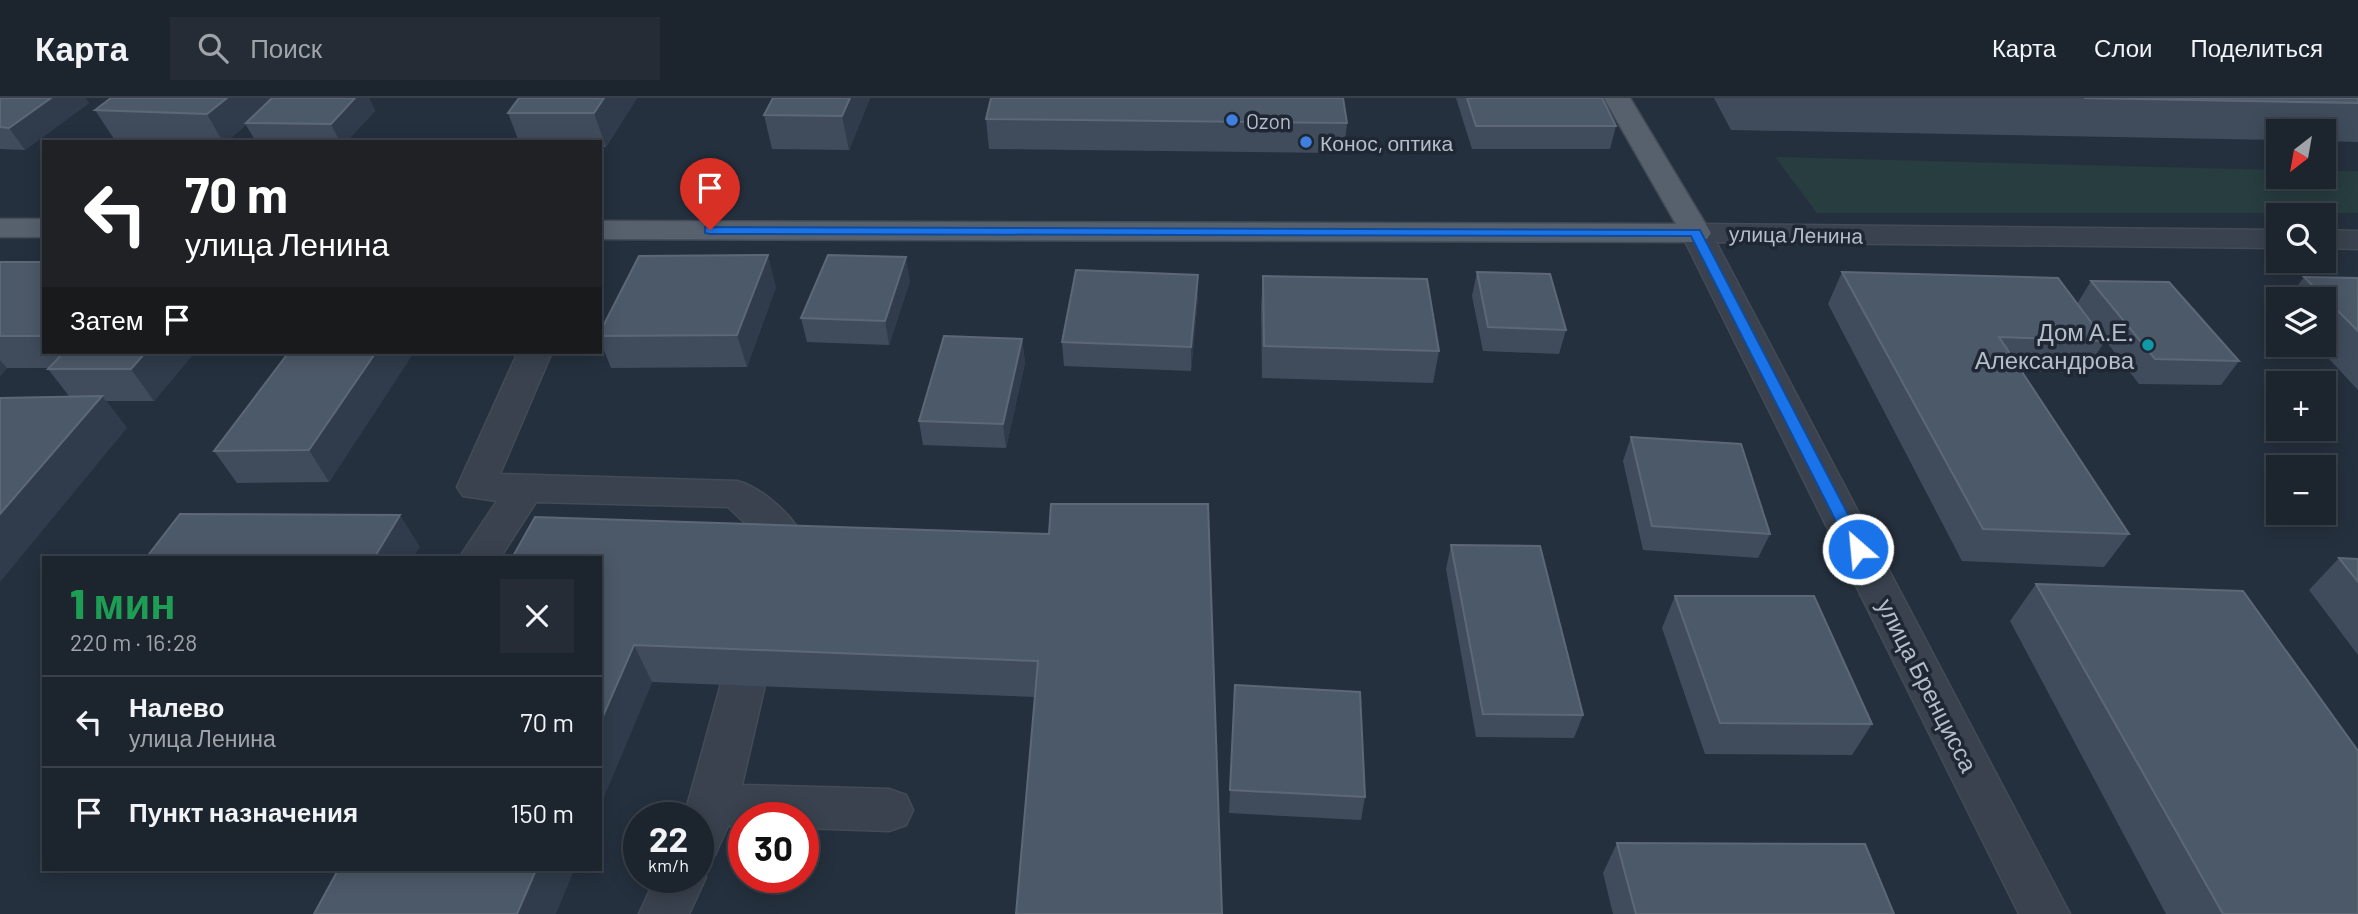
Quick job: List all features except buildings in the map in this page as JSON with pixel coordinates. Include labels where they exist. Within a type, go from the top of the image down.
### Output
[{"type":"main road","points":[[1617,98],[1696,233]]},
{"type":"main road","points":[[0,228],[42,228]]},
{"type":"main road","name":"улица Ленина","points":[[602,230],[1696,233]]},
{"type":"street","name":"улица Ленина","points":[[1696,233],[2266,239]]},
{"type":"street","name":"улица Бренцисса","points":[[1696,233],[2045,914]]},
{"type":"street","points":[[2336,239],[2358,240]]},
{"type":"street","points":[[534,354],[476,487],[737,494],[780,532],[711,802]]},
{"type":"street","points":[[480,556],[525,488]]},
{"type":"street","points":[[714,821],[888,810]]},
{"type":"street","points":[[664,914],[674,893]]},
{"type":"green space","points":[[1775,157],[2266,170],[2266,189],[2336,189],[2336,171],[2358,171],[2358,213],[2336,213],[2336,203],[2266,203],[2266,213],[1817,213]]},
{"type":"place","name":"Ozon","points":[[1232,120]]},
{"type":"place","name":"Конос, оптика","points":[[1306,142]]},
{"type":"place","name":"Дом А.Е. Александрова","points":[[2148,345]]},
{"type":"route","points":[[710,230],[1696,233],[1858,549]]}]
